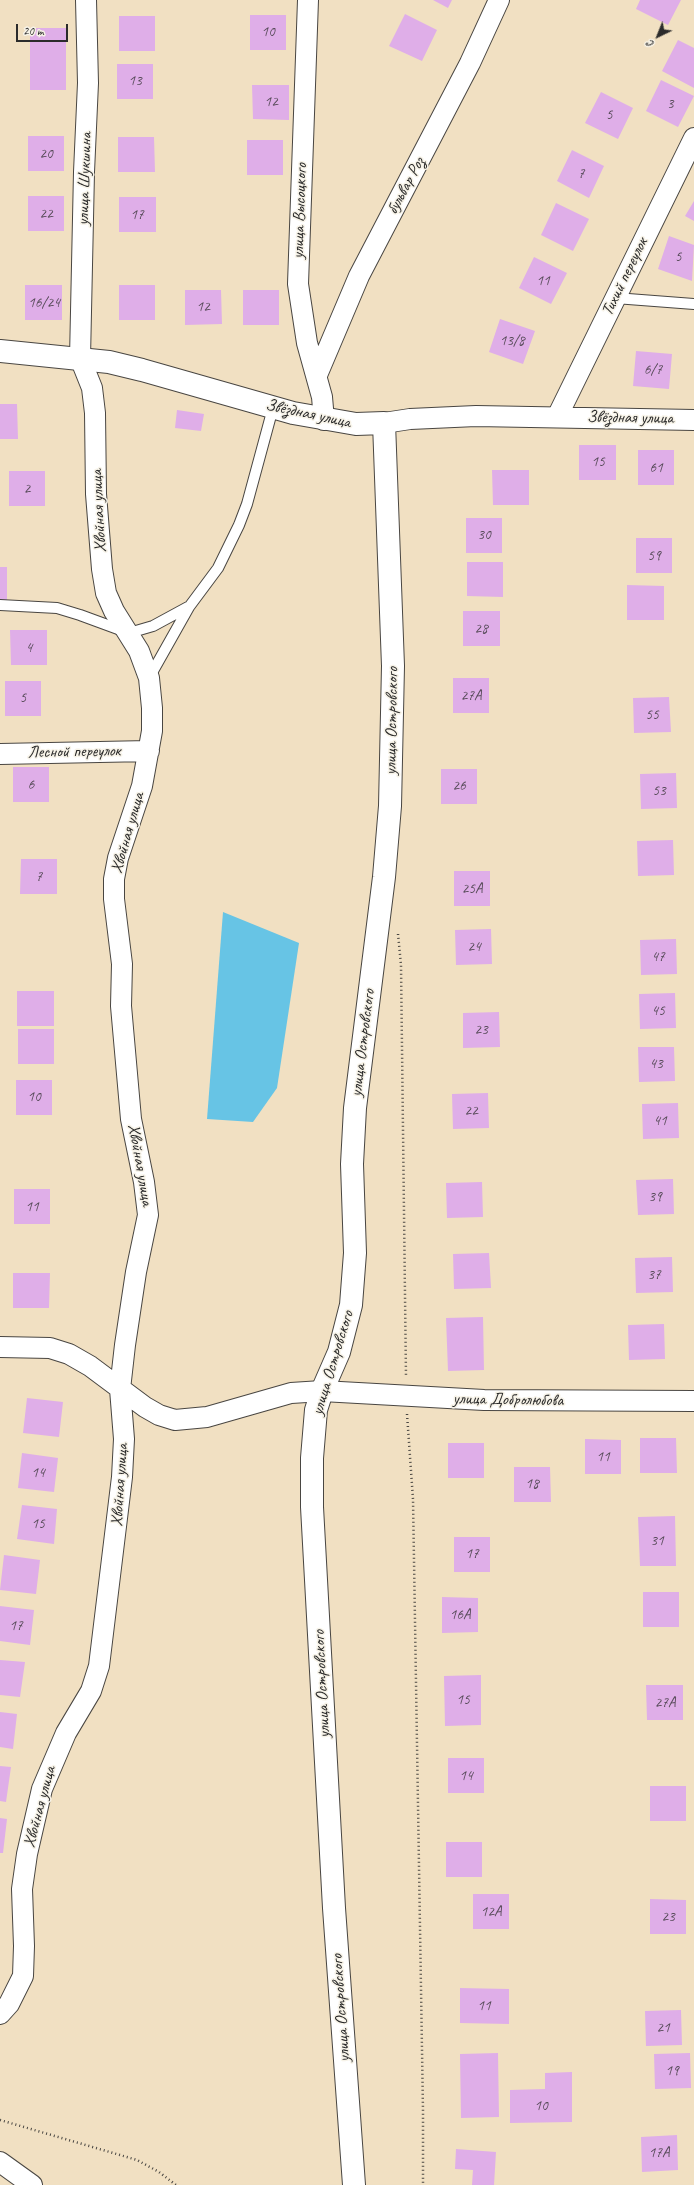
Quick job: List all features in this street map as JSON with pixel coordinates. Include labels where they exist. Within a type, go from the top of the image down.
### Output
[{"type":"street","name":"улица Шукшина","points":[[80,358],[84,172],[88,83],[86,0]]},
{"type":"street","name":"улица Высоцкого","points":[[308,0],[298,284],[307,343],[322,396],[324,420]]},
{"type":"street","name":"бульвар Роз","points":[[317,375],[359,276],[470,63],[498,0]]},
{"type":"street","name":"Тихий переулок","points":[[557,417],[694,138]]},
{"type":"street","name":"Звёздная улица","points":[[0,351],[80,358],[142,370],[273,408],[324,420],[356,424],[384,423],[441,416],[694,420]]},
{"type":"street","name":"Хвойная улица","points":[[0,2014],[9,2004],[22,1976],[24,1946],[22,1888],[27,1854],[42,1790],[66,1733],[90,1691],[99,1666],[122,1477],[124,1439],[120,1389],[136,1272],[148,1215],[144,1182],[131,1119],[121,1006],[122,964],[114,899],[114,879],[118,858],[142,786],[149,751],[152,708],[149,678],[139,651],[114,611],[105,587],[96,494],[96,413],[92,388],[80,358]]},
{"type":"street","name":"улица Островского","points":[[354,2185],[334,1908],[312,1507],[313,1434],[322,1391],[339,1352],[346,1329],[354,1278],[352,1164],[355,1108],[384,877],[390,806],[393,706],[392,625],[384,423]]},
{"type":"street","name":"Лесной переулок","points":[[0,754],[149,751]]},
{"type":"street","name":"улица Добролюбова","points":[[0,1347],[50,1348],[69,1354],[90,1366],[120,1389],[159,1415],[175,1420],[207,1418],[291,1393],[322,1391],[484,1400],[694,1401]]},
{"type":"street","points":[[0,2162],[32,2185]]},
{"type":"lane","points":[[615,298],[694,304]]},
{"type":"lane","points":[[149,678],[189,607],[218,568],[239,526],[247,504],[273,408]]},
{"type":"lane","points":[[0,604],[57,608],[129,633],[153,626],[189,607]]},
{"type":"path","points":[[397,928],[401,973],[407,1350],[406,1396],[413,1507],[423,2095],[423,2185]]},
{"type":"path","points":[[0,2120],[137,2160],[159,2172],[176,2185]]},
{"type":"water","points":[[223,912],[299,943],[277,1088],[253,1122],[207,1119]]},
{"type":"building","points":[[433,0],[452,0],[448,8]]},
{"type":"building","points":[[640,0],[681,0],[668,25],[636,9]]},
{"type":"building","points":[[405,14],[437,30],[422,61],[389,46]]},
{"type":"building","points":[[250,15],[286,15],[286,50],[250,50]]},
{"type":"building","points":[[119,16],[155,16],[155,51],[119,51]]},
{"type":"building","points":[[30,28],[66,28],[66,90],[30,90]]},
{"type":"building","points":[[678,40],[694,48],[694,88],[662,71]]},
{"type":"building","points":[[117,64],[153,64],[153,99],[117,99]]},
{"type":"building","points":[[661,80],[694,96],[678,127],[646,111]]},
{"type":"building","points":[[252,85],[289,85],[289,120],[253,119]]},
{"type":"building","points":[[601,92],[633,108],[618,139],[585,123]]},
{"type":"building","points":[[28,136],[64,136],[64,171],[28,171]]},
{"type":"building","points":[[118,137],[154,137],[155,172],[118,172]]},
{"type":"building","points":[[247,140],[283,140],[283,175],[247,175]]},
{"type":"building","points":[[572,150],[604,166],[589,198],[557,181]]},
{"type":"building","points":[[28,196],[64,196],[64,231],[28,231]]},
{"type":"building","points":[[119,197],[156,197],[156,232],[119,232]]},
{"type":"building","points":[[694,201],[694,221],[685,216]]},
{"type":"building","points":[[556,203],[589,219],[573,251],[541,235]]},
{"type":"building","points":[[669,236],[694,245],[692,281],[658,269]]},
{"type":"building","points":[[534,257],[567,273],[551,304],[519,288]]},
{"type":"building","points":[[25,285],[62,285],[62,320],[25,320]]},
{"type":"building","points":[[119,285],[155,285],[155,320],[119,320]]},
{"type":"building","points":[[185,290],[221,290],[222,324],[185,325]]},
{"type":"building","points":[[243,290],[279,290],[279,325],[243,325]]},
{"type":"building","points":[[500,319],[535,331],[523,364],[489,352]]},
{"type":"building","points":[[636,351],[672,354],[669,389],[633,386]]},
{"type":"building","points":[[0,404],[17,404],[18,439],[0,439]]},
{"type":"building","points":[[177,410],[204,414],[201,431],[175,428]]},
{"type":"building","points":[[579,445],[616,445],[616,480],[579,480]]},
{"type":"building","points":[[638,450],[674,450],[674,485],[638,485]]},
{"type":"building","points":[[492,470],[529,470],[529,505],[493,505]]},
{"type":"building","points":[[9,471],[45,471],[45,506],[9,506]]},
{"type":"building","points":[[466,518],[502,518],[502,553],[466,553]]},
{"type":"building","points":[[636,538],[672,538],[672,573],[636,573]]},
{"type":"building","points":[[467,562],[503,562],[503,597],[467,596]]},
{"type":"building","points":[[0,567],[7,567],[7,602],[0,602]]},
{"type":"building","points":[[627,585],[664,586],[664,620],[627,620]]},
{"type":"building","points":[[463,611],[500,611],[500,646],[463,646]]},
{"type":"building","points":[[10,630],[47,630],[47,665],[11,665]]},
{"type":"building","points":[[453,678],[489,678],[489,713],[453,713]]},
{"type":"building","points":[[5,681],[41,681],[41,716],[5,716]]},
{"type":"building","points":[[669,697],[671,732],[634,733],[633,698]]},
{"type":"building","points":[[13,767],[49,767],[49,802],[13,802]]},
{"type":"building","points":[[441,769],[477,769],[477,804],[441,804]]},
{"type":"building","points":[[676,773],[677,808],[641,809],[640,774]]},
{"type":"building","points":[[673,840],[674,875],[638,876],[637,841]]},
{"type":"building","points":[[21,859],[57,859],[57,894],[20,894]]},
{"type":"building","points":[[454,871],[490,871],[490,906],[454,906]]},
{"type":"building","points":[[491,929],[492,964],[456,965],[455,930]]},
{"type":"building","points":[[676,939],[677,974],[641,975],[640,940]]},
{"type":"building","points":[[17,991],[54,991],[54,1026],[17,1026]]},
{"type":"building","points":[[675,993],[676,1028],[640,1029],[639,994]]},
{"type":"building","points":[[499,1012],[500,1047],[463,1048],[463,1013]]},
{"type":"building","points":[[18,1029],[54,1029],[54,1064],[18,1064]]},
{"type":"building","points":[[638,1047],[674,1047],[675,1081],[639,1082]]},
{"type":"building","points":[[16,1080],[52,1080],[52,1115],[16,1115]]},
{"type":"building","points":[[488,1093],[489,1128],[453,1129],[452,1094]]},
{"type":"building","points":[[678,1103],[679,1138],[643,1139],[642,1104]]},
{"type":"building","points":[[673,1179],[674,1214],[638,1215],[636,1180]]},
{"type":"building","points":[[482,1182],[483,1217],[447,1218],[446,1183]]},
{"type":"building","points":[[14,1189],[50,1189],[50,1224],[14,1224]]},
{"type":"building","points":[[489,1253],[491,1288],[454,1289],[453,1254]]},
{"type":"building","points":[[672,1257],[673,1292],[636,1293],[635,1258]]},
{"type":"building","points":[[13,1273],[50,1273],[49,1308],[13,1308]]},
{"type":"building","points":[[483,1317],[484,1370],[448,1371],[446,1318]]},
{"type":"building","points":[[664,1324],[665,1359],[629,1360],[628,1325]]},
{"type":"building","points":[[27,1398],[63,1402],[59,1437],[23,1433]]},
{"type":"building","points":[[640,1438],[676,1438],[677,1473],[640,1473]]},
{"type":"building","points":[[585,1439],[621,1440],[621,1474],[585,1474]]},
{"type":"building","points":[[448,1443],[484,1443],[484,1478],[448,1478]]},
{"type":"building","points":[[22,1453],[58,1458],[54,1492],[18,1488]]},
{"type":"building","points":[[514,1467],[550,1467],[551,1502],[514,1502]]},
{"type":"building","points":[[22,1505],[57,1509],[54,1544],[17,1539]]},
{"type":"building","points":[[675,1516],[676,1566],[640,1566],[638,1517]]},
{"type":"building","points":[[454,1537],[490,1537],[490,1572],[454,1572]]},
{"type":"building","points":[[4,1555],[40,1560],[36,1594],[0,1590]]},
{"type":"building","points":[[643,1592],[679,1592],[679,1627],[643,1627]]},
{"type":"building","points":[[442,1597],[478,1598],[478,1632],[442,1633]]},
{"type":"building","points":[[0,1606],[34,1610],[30,1645],[0,1641]]},
{"type":"building","points":[[0,1660],[25,1662],[20,1697],[0,1695]]},
{"type":"building","points":[[481,1675],[481,1725],[445,1726],[444,1676]]},
{"type":"building","points":[[646,1685],[683,1685],[683,1720],[647,1720]]},
{"type":"building","points":[[0,1712],[17,1714],[13,1749],[0,1747]]},
{"type":"building","points":[[448,1758],[484,1758],[484,1793],[448,1793]]},
{"type":"building","points":[[0,1766],[11,1767],[6,1802],[0,1801]]},
{"type":"building","points":[[650,1786],[686,1786],[686,1821],[650,1821]]},
{"type":"building","points":[[0,1818],[7,1819],[3,1853],[0,1853]]},
{"type":"building","points":[[446,1842],[482,1842],[482,1877],[446,1877]]},
{"type":"building","points":[[473,1894],[509,1894],[509,1929],[473,1929]]},
{"type":"building","points":[[650,1899],[686,1900],[686,1934],[650,1934]]},
{"type":"building","points":[[460,1988],[509,1989],[509,2024],[460,2023]]},
{"type":"building","points":[[681,2010],[682,2045],[646,2046],[645,2011]]},
{"type":"building","points":[[498,2053],[499,2117],[461,2118],[460,2054]]},
{"type":"building","points":[[690,2053],[691,2088],[655,2089],[654,2054]]},
{"type":"building","points":[[572,2072],[572,2122],[510,2123],[510,2090],[545,2089],[545,2073]]},
{"type":"building","points":[[677,2135],[678,2170],[642,2172],[641,2137]]},
{"type":"building","points":[[456,2149],[496,2152],[494,2185],[472,2185],[473,2170],[455,2169]]}]
